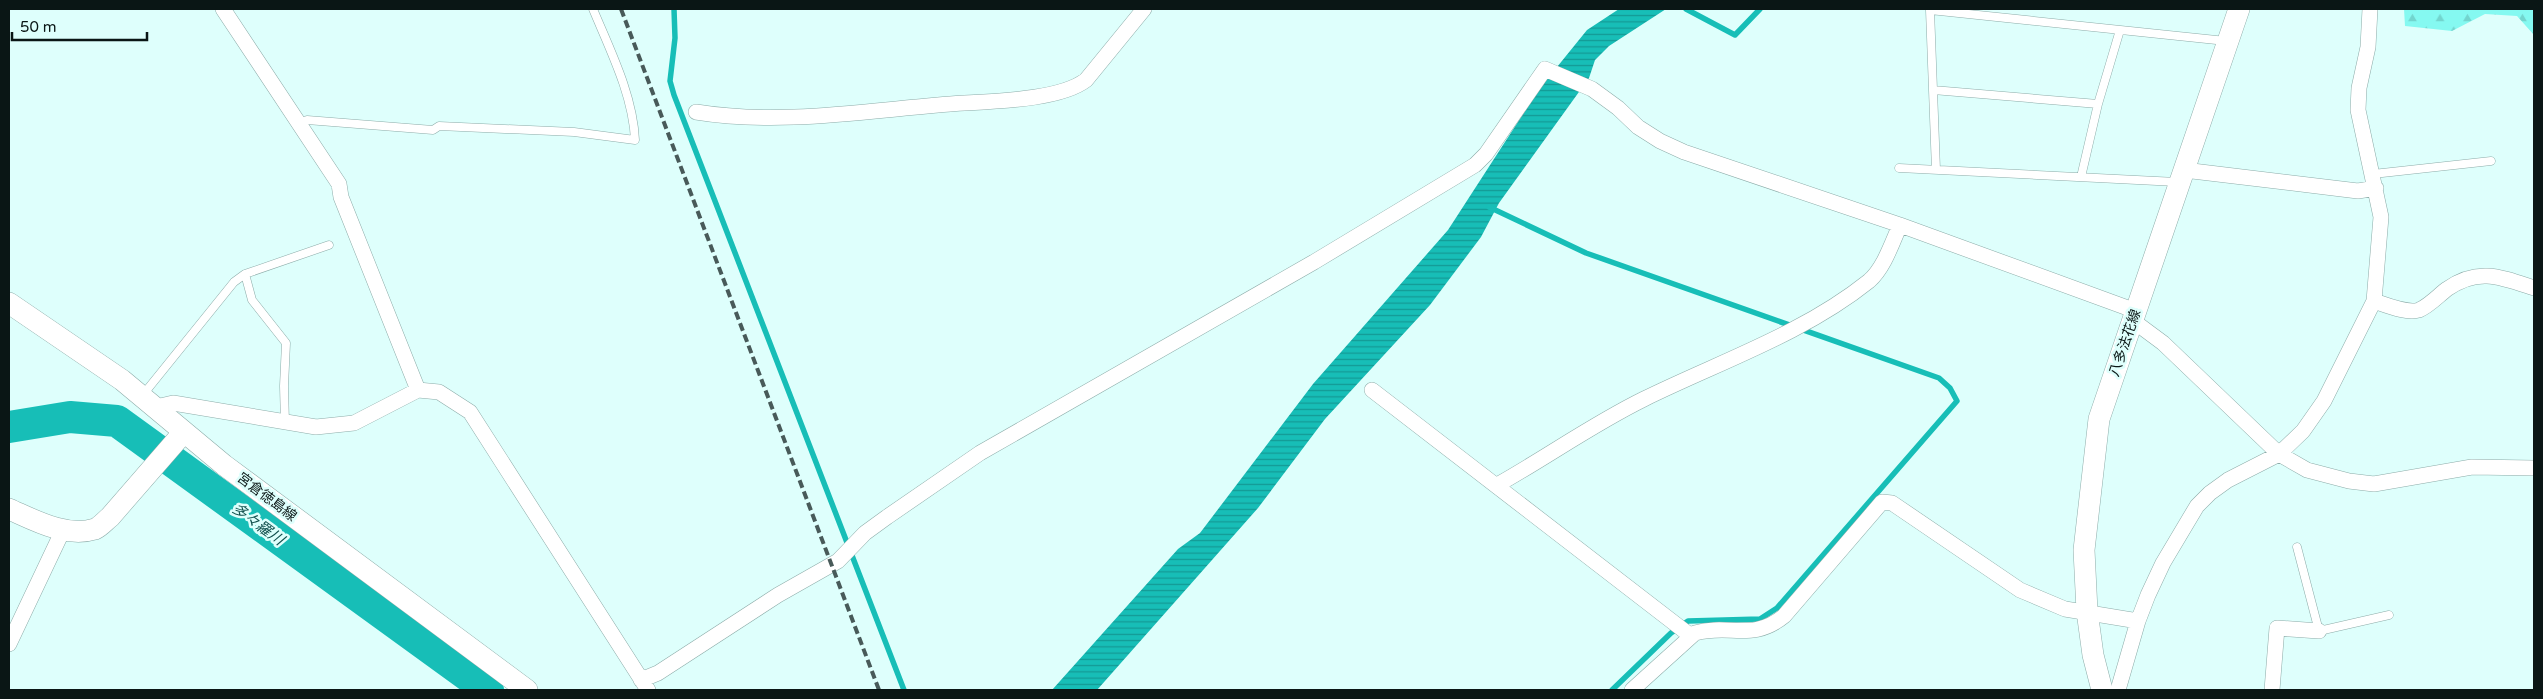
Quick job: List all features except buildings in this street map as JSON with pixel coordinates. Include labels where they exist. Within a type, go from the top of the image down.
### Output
[{"type":"main road","name":"八多法花線","points":[[2102,690],[2093,655],[2087,611],[2084,550],[2099,419],[2239,9]]},
{"type":"main road","name":"宮倉徳島線","points":[[9,303],[149,402],[180,437],[526,690]]},
{"type":"main road","points":[[9,509],[63,530],[80,531],[96,528],[110,517],[180,437]]},
{"type":"street","points":[[222,9],[296,123],[339,184],[340,197],[418,390]]},
{"type":"street","points":[[696,112],[711,115],[790,117],[1003,101],[1053,93],[1078,86],[1086,80],[1144,9]]},
{"type":"street","points":[[2118,690],[2138,621],[2163,563],[2197,506],[2210,493],[2228,480],[2279,454],[2303,431],[2324,401],[2374,302],[2381,217],[2358,110],[2359,88],[2368,47],[2370,9]]},
{"type":"street","points":[[149,402],[173,403],[286,424],[316,427],[354,423],[418,390],[439,392],[470,412],[644,685],[658,673],[778,595],[815,575],[850,550],[865,533],[980,453],[1314,262],[1474,165],[1486,154],[1545,69],[1585,86],[1618,108],[1638,127],[1660,141],[1684,152],[1900,225],[2134,316],[2279,454],[2307,470],[2349,481],[2374,484],[2472,467],[2534,468]]},
{"type":"street","points":[[2181,176],[2358,191],[2374,181]]},
{"type":"street","points":[[1497,484],[1548,457],[1601,421],[1772,339],[1834,304],[1870,280],[1883,262],[1900,225]]},
{"type":"street","points":[[2374,302],[2405,310],[2419,310],[2461,279],[2482,275],[2505,278],[2534,288]]},
{"type":"street","points":[[1372,390],[1497,484],[1684,631],[1708,629],[1755,631],[1771,627],[1784,616],[1882,502],[1892,503],[2020,590],[2065,609],[2087,611],[2138,621]]},
{"type":"street","points":[[9,644],[63,530]]},
{"type":"street","points":[[2272,690],[2277,628],[2320,631]]},
{"type":"street","points":[[1632,690],[1684,631]]},
{"type":"lane","points":[[296,123],[306,120],[433,130],[439,126],[545,131],[635,140],[632,114],[616,64],[593,9]]},
{"type":"lane","points":[[1936,170],[1930,10],[2228,41]]},
{"type":"lane","points":[[2081,177],[2098,104],[2120,30]]},
{"type":"lane","points":[[1933,90],[2098,104]]},
{"type":"lane","points":[[2374,181],[2490,162]]},
{"type":"lane","points":[[1899,168],[2081,177],[2181,176]]},
{"type":"lane","points":[[149,402],[234,282],[246,274],[329,245]]},
{"type":"lane","points":[[246,274],[252,300],[286,343],[284,386],[286,424]]},
{"type":"lane","points":[[2297,547],[2320,631],[2389,615]]},
{"type":"green space","points":[[2404,9],[2534,9],[2534,35],[2517,16],[2485,14],[2452,31],[2405,26]]},
{"type":"shaded area","points":[[1619,9],[1666,9],[1609,46],[1595,60],[1589,78],[1499,203],[1481,237],[1430,305],[1325,419],[1258,508],[1097,690],[1052,690],[1178,549],[1200,533],[1313,384],[1448,230],[1540,88],[1587,30]]},
{"type":"waterway","points":[[674,9],[675,38],[670,81],[674,95],[904,690]]},
{"type":"waterway","points":[[1686,9],[1735,35],[1760,9]]},
{"type":"waterway","points":[[1489,207],[1586,253],[1939,378],[1950,388],[1957,401],[1777,608],[1760,619],[1688,621],[1671,633],[1612,690]]},
{"type":"waterway","name":"多々羅川","points":[[9,427],[70,417],[117,421],[488,690]]},
{"type":"railway","points":[[621,9],[879,690]]}]
